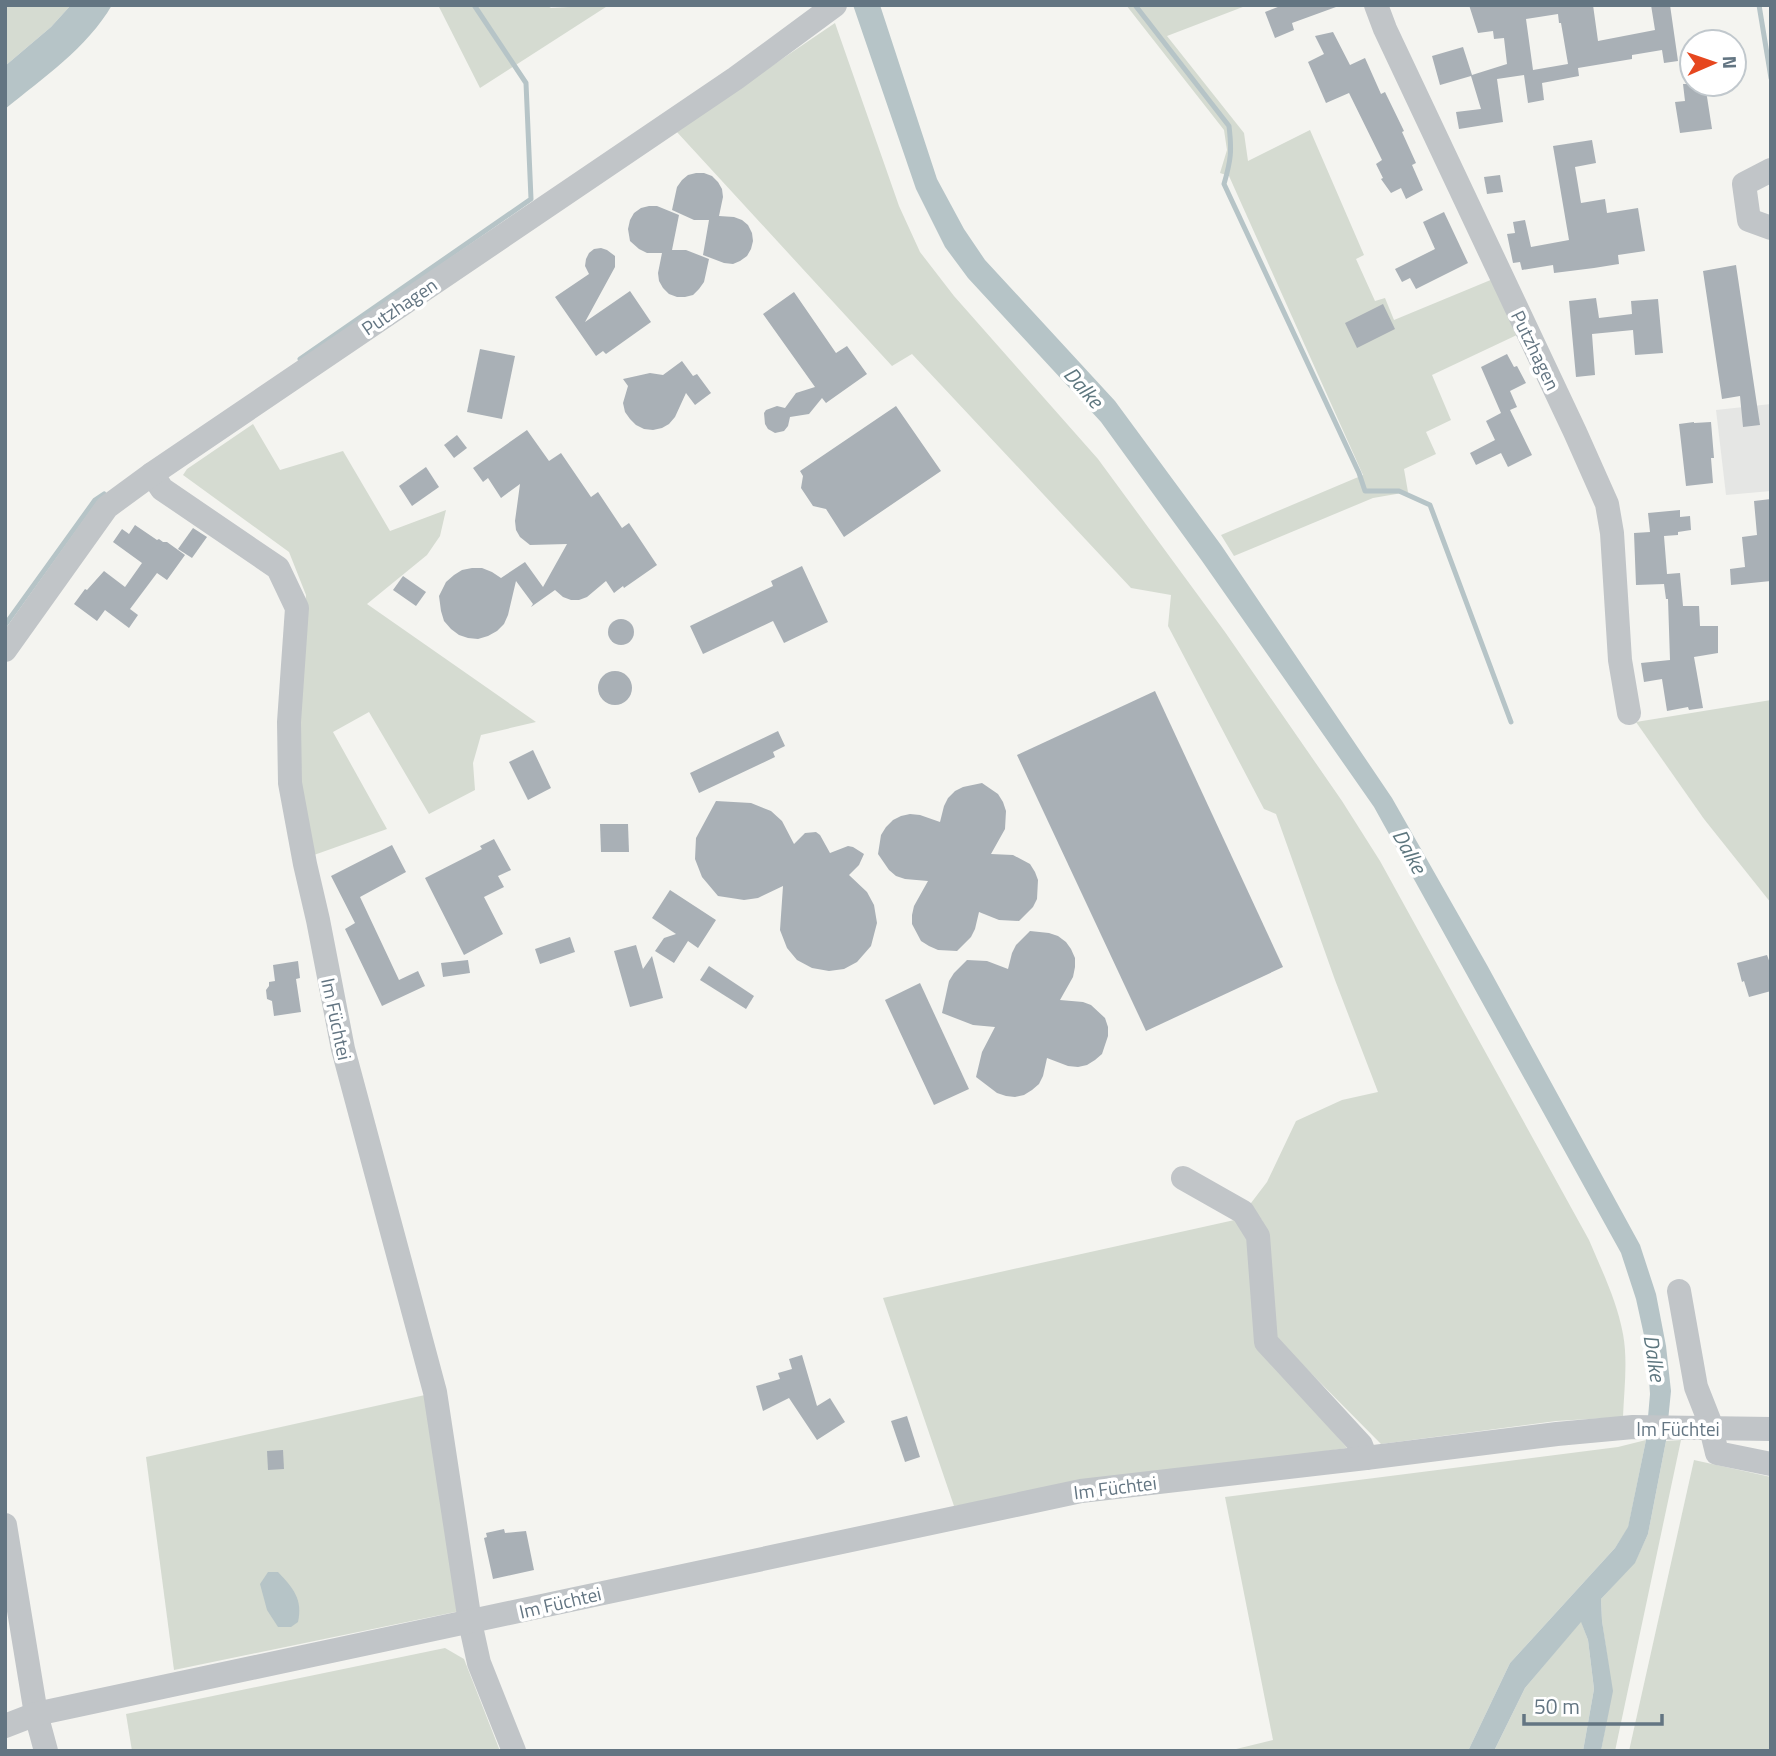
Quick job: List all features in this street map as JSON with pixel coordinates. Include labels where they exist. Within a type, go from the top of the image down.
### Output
[{"type":"street","name":"Putzhagen","points":[[5,650],[107,507],[468,258],[736,78],[835,5]]},
{"type":"street","name":"Putzhagen","points":[[1376,5],[1607,503],[1612,533],[1620,660],[1629,713]]},
{"type":"street","points":[[1771,170],[1744,184],[1749,219],[1771,228]]},
{"type":"street","name":"Im Füchtei","points":[[152,474],[162,489],[278,568],[297,608],[289,722],[290,783],[342,1049],[435,1392],[470,1622]]},
{"type":"street","points":[[1183,1178],[1243,1212],[1258,1236],[1266,1342],[1361,1445],[1366,1458]]},
{"type":"street","points":[[1679,1290],[1696,1387],[1709,1420],[1698,1427],[1717,1453],[1771,1464]]},
{"type":"street","name":"Im Füchtei","points":[[5,1726],[36,1714],[1081,1490],[1633,1427],[1771,1429]]},
{"type":"street","points":[[5,1525],[36,1714],[46,1751]]},
{"type":"street","points":[[470,1622],[479,1663],[514,1751]]},
{"type":"shaded area","points":[[5,5],[71,5],[51,27],[5,66]]},
{"type":"shaded area","points":[[438,5],[546,5],[551,8],[609,5],[480,88]]},
{"type":"shaded area","points":[[1126,5],[1248,5],[1167,36],[1244,133],[1248,161],[1310,130],[1364,255],[1356,259],[1375,301],[1385,298],[1394,320],[1493,279],[1519,334],[1432,375],[1451,420],[1426,432],[1436,454],[1404,469],[1408,492],[1373,498],[1234,556],[1221,535],[1363,475],[1229,176],[1220,173],[1227,150],[1224,130]]},
{"type":"shaded area","points":[[835,23],[899,206],[920,252],[954,296],[1098,459],[1225,632],[1342,801],[1380,861],[1589,1240],[1613,1298],[1623,1334],[1623,1417],[1556,1421],[1381,1444],[1276,1338],[1267,1236],[1262,1220],[1248,1207],[1267,1182],[1296,1121],[1342,1100],[1378,1092],[1276,814],[1264,809],[1168,626],[1171,595],[1131,588],[912,354],[892,366],[676,131]]},
{"type":"shaded area","points":[[1771,404],[1771,491],[1726,495],[1716,410]]},
{"type":"shaded area","points":[[253,424],[280,470],[343,451],[390,531],[446,510],[440,536],[427,555],[367,604],[536,722],[481,735],[473,763],[475,790],[429,814],[369,712],[333,732],[387,829],[314,855],[297,781],[297,722],[306,595],[289,552],[183,475],[187,469]]},
{"type":"shaded area","points":[[1771,700],[1771,903],[1704,819],[1636,722]]},
{"type":"shaded area","points":[[1239,1219],[1250,1238],[1259,1344],[1347,1448],[954,1506],[883,1298]]},
{"type":"shaded area","points":[[425,1395],[460,1611],[174,1670],[146,1457]]},
{"type":"shaded area","points":[[1646,1440],[1628,1528],[1615,1548],[1510,1663],[1468,1751],[1228,1751],[1273,1740],[1225,1497],[1618,1447]]},
{"type":"shaded area","points":[[1681,1440],[1615,1751],[1601,1751],[1612,1691],[1601,1599],[1635,1562],[1648,1534],[1666,1441]]},
{"type":"shaded area","points":[[1694,1460],[1771,1477],[1771,1751],[1629,1751]]},
{"type":"shaded area","points":[[1581,1621],[1588,1640],[1594,1689],[1583,1751],[1494,1751],[1525,1688]]},
{"type":"shaded area","points":[[445,1648],[464,1659],[500,1751],[132,1751],[126,1714]]},
{"type":"water","points":[[71,5],[112,5],[102,21],[77,49],[5,109],[5,66],[51,27]]},
{"type":"water","name":"Dalke","points":[[853,5],[880,5],[937,179],[964,229],[985,260],[1115,401],[1221,545],[1392,798],[1640,1245],[1656,1294],[1671,1391],[1666,1441],[1648,1534],[1635,1563],[1601,1599],[1613,1691],[1601,1751],[1583,1751],[1594,1689],[1588,1640],[1581,1622],[1525,1688],[1494,1751],[1468,1751],[1510,1663],[1615,1548],[1628,1527],[1646,1440],[1650,1394],[1647,1349],[1636,1299],[1621,1253],[1374,807],[1101,422],[968,278],[945,247],[916,189]]},
{"type":"water","points":[[268,1572],[278,1572],[298,1600],[298,1622],[291,1627],[278,1627],[267,1610],[260,1584]]},
{"type":"building","points":[[1283,5],[1336,7],[1292,23],[1294,30],[1275,38],[1265,12]]},
{"type":"building","points":[[1469,5],[1593,5],[1598,41],[1655,30],[1651,5],[1670,5],[1678,61],[1664,63],[1662,50],[1632,55],[1632,59],[1578,68],[1579,76],[1542,83],[1544,100],[1528,103],[1524,75],[1497,79],[1503,122],[1459,129],[1456,112],[1481,109],[1471,76],[1440,85],[1432,56],[1463,47],[1472,75],[1507,64],[1504,38],[1494,39],[1493,31],[1478,33]],"holes":[[[1558,14],[1568,64],[1533,70],[1526,19]]]},
{"type":"building","points":[[1333,32],[1350,65],[1365,58],[1381,94],[1385,92],[1404,131],[1402,132],[1416,163],[1412,165],[1423,190],[1406,199],[1401,188],[1391,193],[1381,179],[1383,178],[1376,164],[1382,160],[1349,93],[1326,103],[1308,62],[1324,54],[1315,36]]},
{"type":"building","points":[[1685,98],[1707,98],[1712,129],[1680,133],[1675,102],[1685,101]]},
{"type":"building","points":[[1592,140],[1596,163],[1575,167],[1581,203],[1605,199],[1607,213],[1638,208],[1645,251],[1618,255],[1619,264],[1594,268],[1554,273],[1553,265],[1522,270],[1520,262],[1513,263],[1507,234],[1515,233],[1513,222],[1525,220],[1531,247],[1569,240],[1553,146]]},
{"type":"building","points":[[696,173],[712,176],[722,189],[719,216],[742,220],[752,233],[751,249],[740,261],[733,264],[724,263],[703,255],[709,220],[694,220],[672,210],[677,187],[688,175]]},
{"type":"building","points":[[1500,175],[1503,192],[1487,194],[1484,177]]},
{"type":"building","points":[[649,206],[657,206],[679,215],[672,250],[686,250],[709,259],[704,282],[693,295],[677,297],[669,294],[659,281],[662,253],[647,253],[630,241],[630,220],[634,213]]},
{"type":"building","points":[[1444,212],[1468,263],[1416,289],[1410,278],[1402,282],[1395,269],[1435,249],[1423,222]]},
{"type":"building","points":[[601,248],[615,256],[615,267],[585,322],[630,291],[651,322],[606,354],[603,351],[596,356],[555,297],[589,274],[585,266],[586,259],[594,249]]},
{"type":"building","points":[[1736,265],[1760,425],[1743,427],[1740,396],[1722,399],[1703,271]]},
{"type":"building","points":[[794,292],[836,353],[847,346],[867,374],[826,403],[822,398],[809,414],[790,417],[784,431],[775,433],[765,424],[766,410],[777,406],[785,408],[796,393],[815,387],[763,314]]},
{"type":"building","points":[[1596,298],[1599,318],[1632,314],[1631,301],[1658,299],[1663,353],[1635,355],[1633,330],[1592,334],[1595,375],[1576,377],[1569,301]]},
{"type":"building","points":[[1383,304],[1395,329],[1357,348],[1345,323]]},
{"type":"building","points":[[480,349],[515,356],[502,419],[467,412]]},
{"type":"building","points":[[1507,354],[1526,383],[1510,391],[1517,407],[1510,410],[1532,455],[1508,467],[1501,453],[1476,465],[1470,453],[1495,440],[1486,421],[1501,413],[1481,367]]},
{"type":"building","points":[[682,361],[693,376],[697,374],[711,393],[695,405],[686,393],[675,417],[662,428],[644,429],[636,425],[625,412],[623,403],[628,386],[623,379],[650,373],[663,375]]},
{"type":"building","points":[[896,406],[941,471],[844,537],[826,509],[813,506],[801,488],[803,476],[800,471]]},
{"type":"building","points":[[1711,422],[1713,483],[1686,486],[1679,424]]},
{"type":"building","points":[[527,430],[549,461],[561,453],[591,497],[598,492],[622,528],[629,523],[657,565],[614,593],[606,581],[587,597],[579,600],[563,597],[555,590],[531,607],[533,604],[516,581],[504,624],[488,636],[468,638],[459,635],[444,621],[439,596],[446,582],[462,570],[472,568],[482,568],[501,578],[525,562],[543,587],[567,544],[530,545],[520,537],[515,521],[520,484],[501,498],[488,478],[483,482],[473,468]]},
{"type":"building","points":[[457,435],[467,448],[454,458],[444,445]]},
{"type":"building","points":[[426,467],[439,487],[412,506],[399,486]]},
{"type":"building","points":[[1771,499],[1771,581],[1731,585],[1730,569],[1745,567],[1742,537],[1757,535],[1754,501]]},
{"type":"building","points":[[1680,510],[1680,517],[1690,516],[1691,530],[1664,536],[1667,574],[1680,573],[1683,606],[1699,606],[1700,626],[1718,626],[1718,653],[1694,657],[1703,708],[1689,710],[1688,707],[1667,711],[1662,679],[1644,682],[1641,663],[1670,660],[1668,599],[1664,584],[1636,585],[1634,533],[1650,532],[1648,513]]},
{"type":"building","points":[[135,525],[185,555],[167,580],[157,573],[130,609],[138,615],[129,628],[105,610],[97,621],[74,604],[104,571],[125,587],[142,563],[113,542],[122,529],[129,534]]},
{"type":"building","points":[[193,528],[207,537],[192,558],[178,549]]},
{"type":"building","points":[[802,566],[828,622],[784,643],[773,621],[703,654],[690,626],[773,586],[771,581]]},
{"type":"building","points":[[403,576],[426,592],[416,606],[393,590]]},
{"type":"building","points":[[621,619],[630,623],[634,632],[630,641],[621,645],[612,641],[608,632],[612,623]]},
{"type":"building","points":[[615,671],[627,676],[632,688],[627,700],[615,705],[603,700],[598,688],[603,676]]},
{"type":"building","points":[[1155,691],[1283,967],[1146,1031],[1017,755]]},
{"type":"building","points":[[778,731],[785,746],[773,752],[775,757],[699,793],[690,773]]},
{"type":"building","points":[[533,750],[551,788],[528,800],[509,762]]},
{"type":"building","points":[[982,783],[998,794],[1006,811],[1005,829],[991,854],[1013,855],[1030,864],[1038,880],[1037,899],[1019,921],[999,920],[979,912],[971,937],[957,951],[938,950],[921,941],[912,924],[914,906],[928,881],[905,879],[889,870],[878,854],[881,835],[893,820],[910,814],[940,822],[944,806],[955,791]]},
{"type":"building","points":[[716,801],[751,803],[771,811],[782,821],[794,844],[805,833],[816,832],[830,853],[848,846],[864,854],[859,865],[849,875],[867,892],[874,905],[877,923],[871,946],[857,962],[844,969],[829,971],[812,968],[797,960],[787,948],[780,930],[783,886],[758,898],[744,900],[718,896],[702,877],[695,859],[696,838]]},
{"type":"building","points":[[600,824],[628,824],[629,852],[601,852]]},
{"type":"building","points":[[494,839],[511,870],[498,876],[504,887],[484,897],[503,934],[464,955],[425,878],[482,849],[480,846]]},
{"type":"building","points":[[392,845],[406,872],[360,897],[399,980],[418,971],[425,986],[382,1006],[345,929],[355,923],[331,876]]},
{"type":"building","points":[[670,890],[716,920],[698,948],[688,941],[674,963],[655,951],[664,938],[676,934],[652,918]]},
{"type":"building","points":[[1030,931],[1049,933],[1066,942],[1075,958],[1075,967],[1073,977],[1060,1000],[1091,1005],[1105,1018],[1108,1036],[1102,1054],[1087,1065],[1068,1066],[1047,1058],[1039,1084],[1024,1095],[1006,1096],[997,1093],[976,1077],[982,1052],[995,1027],[973,1025],[942,1013],[949,981],[967,960],[987,961],[1008,969],[1016,945]]},
{"type":"building","points":[[570,937],[575,952],[540,964],[535,949]]},
{"type":"building","points":[[636,945],[643,969],[652,956],[663,998],[630,1007],[614,951]]},
{"type":"building","points":[[1767,955],[1771,966],[1771,991],[1749,997],[1737,963]]},
{"type":"building","points":[[468,960],[470,973],[443,977],[441,963]]},
{"type":"building","points":[[298,961],[300,978],[296,979],[301,1012],[274,1016],[272,1001],[267,999],[266,990],[269,982],[275,981],[273,965]]},
{"type":"building","points":[[709,966],[754,996],[746,1009],[700,980]]},
{"type":"building","points":[[920,983],[969,1089],[934,1105],[885,1000]]},
{"type":"building","points":[[802,1355],[817,1406],[830,1398],[845,1422],[817,1440],[789,1398],[763,1411],[756,1386],[780,1379],[778,1373],[792,1369],[789,1359]]},
{"type":"building","points":[[907,1416],[920,1457],[905,1462],[891,1421]]},
{"type":"building","points":[[283,1450],[284,1469],[268,1470],[267,1451]]},
{"type":"building","points":[[504,1529],[505,1533],[526,1531],[534,1570],[493,1579],[484,1538],[487,1537],[486,1533]]},
{"type":"waterway","points":[[300,359],[531,199],[526,83],[474,5]]},
{"type":"waterway","points":[[1135,5],[1229,126],[1230,155],[1224,184],[1365,491],[1399,491],[1430,505],[1511,722]]},
{"type":"waterway","points":[[1759,5],[1771,78]]},
{"type":"waterway","points":[[5,625],[95,500],[104,494]]}]
